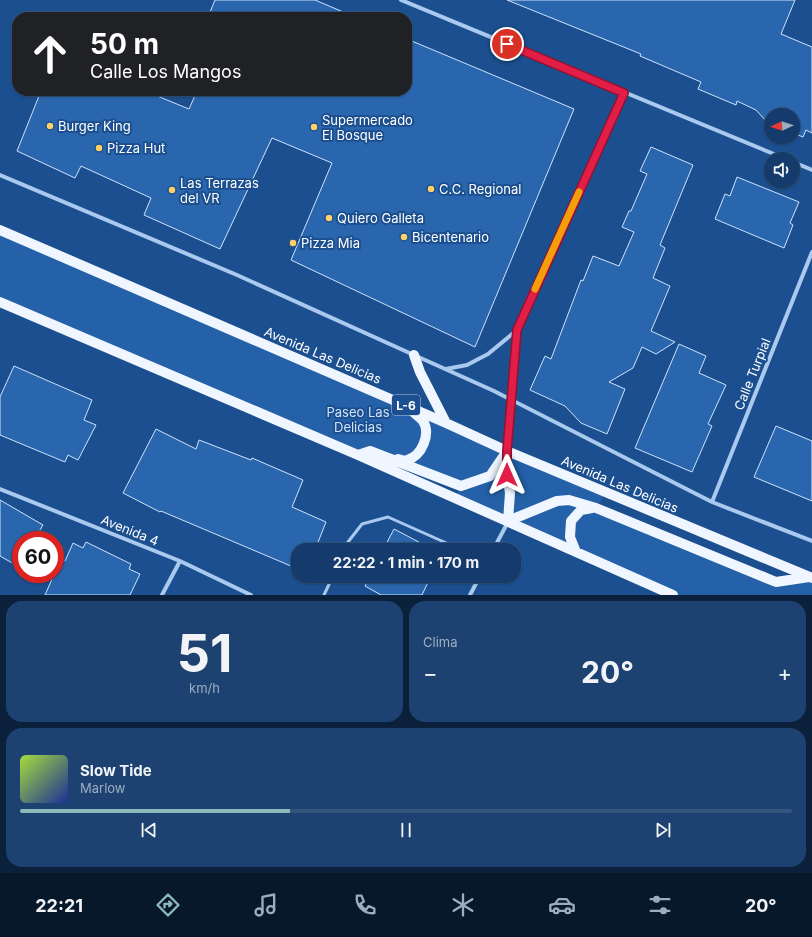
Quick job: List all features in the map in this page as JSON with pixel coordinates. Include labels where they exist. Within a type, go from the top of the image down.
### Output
[{"type":"main road","name":"Avenida Las Delicias","points":[[0,230],[406,405],[507,451],[811,578]]},
{"type":"main road","points":[[0,302],[358,455],[672,595]]},
{"type":"main road","points":[[414,355],[420,372],[446,423]]},
{"type":"main road","points":[[388,458],[406,460],[414,456],[421,449],[425,440],[426,430],[423,421],[406,405]]},
{"type":"main road","points":[[358,455],[370,451],[461,486],[490,476],[507,451]]},
{"type":"main road","points":[[507,451],[507,475],[510,493],[508,521]]},
{"type":"main road","points":[[508,521],[557,501],[569,500],[596,508],[776,582],[811,578]]},
{"type":"main road","points":[[576,552],[570,537],[571,521],[581,510],[596,508]]},
{"type":"street","points":[[404,1],[769,152]]},
{"type":"street","points":[[507,451],[517,330],[624,93]]},
{"type":"street","points":[[800,165],[812,170]]},
{"type":"street","points":[[0,175],[237,276],[446,369],[511,400],[712,502],[812,541]]},
{"type":"street","name":"Calle Turpial","points":[[712,502],[812,252]]},
{"type":"street","points":[[446,369],[467,365],[488,354],[517,330]]},
{"type":"street","name":"Avenida 4","points":[[0,489],[180,561],[251,595]]},
{"type":"street","points":[[497,543],[508,521]]},
{"type":"street","points":[[162,595],[180,561]]},
{"type":"street","points":[[470,595],[476,583]]},
{"type":"lane","points":[[348,543],[362,524],[388,517],[446,543]]},
{"type":"lane","points":[[324,595],[330,583]]},
{"type":"green space","name":"Paseo Las Delicias","points":[[0,232],[606,492],[597,507],[776,582],[812,578],[812,595],[673,595],[455,498],[461,486],[370,451],[358,455],[0,300]]},
{"type":"building","points":[[215,0],[315,0],[343,12],[210,12]]},
{"type":"building","points":[[507,0],[795,0],[781,34],[812,47],[812,133],[806,130],[803,137],[800,136],[800,108],[764,108],[764,119],[756,110],[737,101],[736,105],[698,89],[701,82],[640,56],[641,54]]},
{"type":"building","name":"C.C. Regional","points":[[412,41],[574,109],[475,347],[291,260],[332,163],[272,138],[220,249],[144,215],[151,198],[81,166],[75,178],[17,151],[39,96],[157,96],[189,109],[195,96],[412,96]]},
{"type":"building","points":[[651,147],[693,165],[660,245],[665,248],[653,278],[670,286],[651,331],[675,342],[656,354],[642,347],[633,368],[609,382],[625,389],[607,434],[581,423],[565,406],[530,390],[545,356],[551,359],[581,280],[583,281],[593,256],[619,266],[634,232],[622,227],[629,211],[631,211],[647,174],[640,171]]},
{"type":"building","points":[[737,177],[799,202],[790,223],[793,225],[784,248],[715,219],[725,194],[730,196]]},
{"type":"building","points":[[679,344],[706,356],[699,373],[726,385],[708,424],[712,426],[692,472],[635,448]]},
{"type":"building","points":[[14,366],[92,400],[84,420],[96,425],[78,460],[68,455],[65,462],[0,435],[0,397]]},
{"type":"building","points":[[776,426],[812,441],[812,501],[754,477]]},
{"type":"building","points":[[156,429],[196,449],[199,440],[251,460],[252,458],[303,480],[292,507],[326,522],[318,543],[291,543],[291,566],[161,511],[160,512],[123,493]]},
{"type":"building","points":[[0,500],[43,525],[39,531],[12,531],[12,563],[0,556]]},
{"type":"building","points":[[394,529],[421,543],[387,543]]},
{"type":"building","points":[[86,542],[131,564],[129,569],[140,574],[130,595],[45,595],[50,583],[64,583],[64,560],[73,543],[83,548]]},
{"type":"building","points":[[366,583],[428,583],[422,595],[381,595],[365,586]]},
{"type":"slow traffic","points":[[535,289],[579,192]]},
{"type":"place","name":"Burger King","points":[[50,126]]},
{"type":"place","name":"Supermercado El Bosque","points":[[314,127]]},
{"type":"place","name":"Pizza Hut","points":[[99,148]]},
{"type":"place","name":"C.C. Regional","points":[[431,189]]},
{"type":"place","name":"Las Terrazas del VR","points":[[172,190]]},
{"type":"place","name":"Quiero Galleta","points":[[329,218]]},
{"type":"place","name":"Bicentenario","points":[[404,237]]},
{"type":"place","name":"Pizza Mia","points":[[293,243]]},
{"type":"route","points":[[507,44],[624,93],[517,330],[507,451],[507,475]]}]
